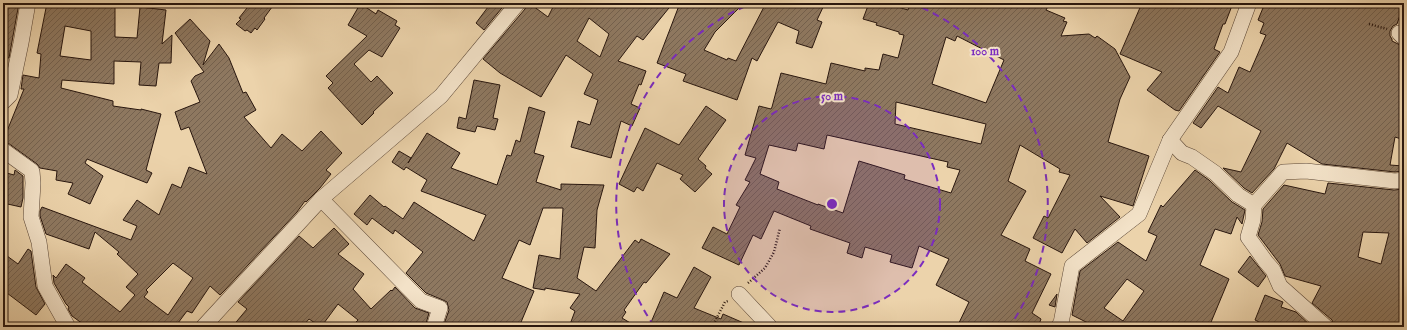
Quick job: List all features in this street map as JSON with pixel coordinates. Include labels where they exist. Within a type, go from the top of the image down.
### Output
[{"type":"street","points":[[3,102],[10,95],[22,43],[28,3]]},
{"type":"street","points":[[203,327],[320,199],[441,96],[518,3]]},
{"type":"street","points":[[1063,326],[1072,266],[1139,214],[1170,140],[1231,52],[1249,3]]},
{"type":"street","points":[[1170,140],[1182,152],[1216,173],[1238,195],[1254,206]]},
{"type":"street","points":[[3,150],[32,171],[33,183],[31,217],[39,242],[45,286],[68,327]]},
{"type":"street","points":[[1326,327],[1280,286],[1273,270],[1248,236],[1253,220],[1254,206],[1283,172],[1306,171],[1395,181],[1404,180]]},
{"type":"street","points":[[320,199],[421,301],[440,308],[434,327]]},
{"type":"street","points":[[739,294],[770,327]]},
{"type":"path","points":[[1368,24],[1401,35]]},
{"type":"path","points":[[712,327],[725,302],[739,294],[750,280],[765,268],[774,252],[780,228]]},
{"type":"building","points":[[3,3],[19,3],[9,58],[3,57]]},
{"type":"building","points":[[47,3],[115,3],[115,37],[137,38],[140,7],[166,10],[162,44],[172,35],[171,63],[159,63],[156,86],[139,85],[141,62],[114,61],[114,84],[62,80],[61,88],[113,101],[113,106],[141,109],[161,114],[146,170],[152,173],[147,183],[87,159],[85,163],[103,176],[90,204],[68,194],[73,183],[56,180],[57,171],[40,168],[37,164],[3,141],[24,89],[21,89],[23,75],[39,78],[41,54],[37,53]],"holes":[[[65,26],[91,31],[91,60],[60,56]]]},
{"type":"building","points":[[251,3],[275,3],[257,30],[255,28],[251,33],[247,30],[245,31],[236,24]]},
{"type":"building","points":[[491,3],[506,3],[484,30],[476,23]]},
{"type":"building","points":[[527,3],[529,3],[548,17],[555,3],[673,3],[643,40],[637,36],[618,61],[646,71],[641,85],[639,84],[631,104],[640,108],[632,126],[621,121],[611,158],[571,147],[578,121],[590,125],[598,100],[584,94],[593,74],[566,55],[541,97],[500,73],[483,59],[525,9]],"holes":[[[589,18],[609,34],[600,57],[577,41]]]},
{"type":"building","points":[[680,3],[744,3],[715,32],[704,50],[727,60],[728,58],[736,61],[766,3],[825,3],[817,20],[822,22],[812,48],[796,43],[799,31],[778,22],[757,61],[752,58],[737,100],[683,81],[686,74],[657,63]]},
{"type":"building","points":[[869,3],[884,3],[908,10],[910,3],[1050,3],[1046,10],[1065,18],[1063,21],[1067,22],[1061,36],[1089,34],[1095,38],[1097,36],[1115,49],[1130,77],[1120,99],[1108,142],[1149,156],[1133,206],[1100,196],[1120,217],[1087,243],[1075,229],[1062,253],[1033,238],[1044,216],[1048,218],[1070,175],[1059,172],[1060,169],[1020,145],[1008,181],[1026,191],[1001,235],[1030,249],[1025,261],[1051,274],[1032,313],[1041,319],[1038,327],[957,327],[969,302],[936,285],[949,259],[919,246],[912,268],[890,262],[892,255],[865,247],[862,258],[847,253],[850,243],[810,229],[811,226],[774,211],[761,239],[753,235],[739,265],[702,248],[713,227],[727,234],[740,207],[736,205],[750,182],[745,180],[756,158],[745,155],[759,106],[771,109],[781,73],[826,84],[831,63],[865,71],[865,68],[879,70],[883,54],[898,58],[904,35],[876,25],[877,23],[863,19]],"holes":[[[957,36],[1004,60],[986,103],[932,84],[946,37],[955,41]],[[896,102],[986,124],[981,144],[895,124]],[[827,135],[948,162],[947,167],[960,170],[951,193],[904,179],[905,175],[859,161],[843,213],[777,189],[779,182],[760,174],[769,145],[796,151],[798,143],[824,149]]]},
{"type":"building","points":[[1142,3],[1233,3],[1225,24],[1223,24],[1214,49],[1220,52],[1179,111],[1175,110],[1147,90],[1162,72],[1120,54]]},
{"type":"building","points":[[1265,3],[1404,3],[1397,24],[1393,26],[1390,31],[1392,41],[1404,47],[1404,140],[1395,137],[1390,165],[1403,166],[1402,171],[1395,172],[1322,164],[1287,143],[1274,169],[1252,193],[1244,188],[1223,168],[1241,172],[1261,131],[1218,106],[1201,128],[1193,123],[1218,87],[1228,93],[1239,67],[1250,72],[1266,35],[1260,33],[1264,23],[1258,20]]},
{"type":"building","points":[[359,6],[363,8],[364,6],[376,14],[378,10],[397,21],[395,25],[400,28],[382,57],[369,50],[354,64],[371,82],[377,76],[393,93],[362,125],[328,88],[333,83],[326,76],[367,36],[348,25]]},
{"type":"building","points":[[190,19],[210,41],[203,65],[219,44],[229,58],[243,93],[246,92],[256,110],[244,117],[271,148],[282,134],[302,151],[321,131],[342,153],[326,170],[331,174],[320,188],[306,202],[305,201],[297,212],[225,290],[220,295],[210,286],[192,313],[187,311],[178,323],[184,327],[87,327],[72,316],[68,309],[69,307],[54,283],[53,275],[56,278],[66,264],[85,278],[82,282],[120,312],[135,295],[126,287],[138,274],[117,254],[119,252],[95,232],[89,249],[46,234],[40,216],[40,211],[42,207],[131,240],[137,226],[123,220],[137,200],[159,215],[172,184],[181,188],[189,167],[207,174],[189,127],[181,130],[175,112],[200,102],[191,81],[195,76],[204,72],[175,33]],"holes":[[[173,263],[193,278],[168,315],[144,297],[148,292],[146,290]]]},
{"type":"building","points":[[474,80],[500,85],[493,118],[498,119],[495,130],[477,126],[475,132],[457,128],[459,117],[466,119]]},
{"type":"building","points":[[706,106],[726,120],[698,159],[712,174],[695,192],[680,179],[683,175],[657,163],[643,191],[637,187],[634,192],[619,184],[645,128],[679,145]]},
{"type":"building","points":[[529,107],[545,112],[534,153],[544,156],[536,182],[561,190],[561,184],[604,185],[597,210],[595,248],[584,247],[577,278],[596,291],[635,240],[639,243],[641,239],[670,254],[646,283],[644,282],[624,310],[626,312],[622,318],[637,327],[569,327],[575,311],[570,308],[580,294],[545,288],[545,290],[533,288],[539,255],[560,259],[563,208],[543,208],[530,245],[519,240],[502,278],[534,291],[519,327],[443,327],[449,310],[447,302],[426,293],[406,273],[423,252],[395,230],[393,234],[372,218],[367,225],[354,214],[370,195],[384,207],[385,206],[403,219],[414,202],[474,241],[486,215],[421,191],[427,180],[406,167],[404,170],[392,162],[399,151],[411,158],[408,163],[427,133],[460,153],[451,168],[497,185],[507,155],[511,156],[516,140],[520,142]]},
{"type":"building","points":[[15,170],[23,176],[23,198],[21,207],[3,203],[3,172],[14,175]]},
{"type":"building","points":[[1195,170],[1209,180],[1232,202],[1245,210],[1242,224],[1237,217],[1231,234],[1215,229],[1200,265],[1229,279],[1209,327],[1096,327],[1072,315],[1080,271],[1118,242],[1146,261],[1157,236],[1148,232],[1161,205],[1163,207]],"holes":[[[1127,279],[1144,291],[1123,321],[1104,308]]]},
{"type":"building","points":[[1328,183],[1394,190],[1404,189],[1404,327],[1335,327],[1332,320],[1312,303],[1321,286],[1285,276],[1280,264],[1258,235],[1262,222],[1263,209],[1284,185],[1325,194]],"holes":[[[1363,232],[1389,233],[1381,264],[1358,257]]]},
{"type":"building","points":[[334,228],[349,244],[338,254],[364,274],[353,289],[371,309],[395,287],[415,308],[429,313],[425,327],[351,327],[358,320],[338,304],[321,327],[309,319],[302,327],[232,327],[247,309],[238,302],[299,236],[313,248]]},
{"type":"building","points":[[28,249],[31,251],[36,287],[45,304],[36,315],[3,290],[3,253],[18,264]]},
{"type":"building","points":[[1250,256],[1266,276],[1258,287],[1238,272]]},
{"type":"building","points":[[694,267],[711,277],[694,308],[721,319],[723,314],[753,327],[649,327],[664,292],[677,298]]},
{"type":"building","points":[[1057,294],[1055,307],[1049,305]]},
{"type":"building","points":[[1265,295],[1283,302],[1281,307],[1296,312],[1312,327],[1259,327],[1261,323],[1255,320]]}]
